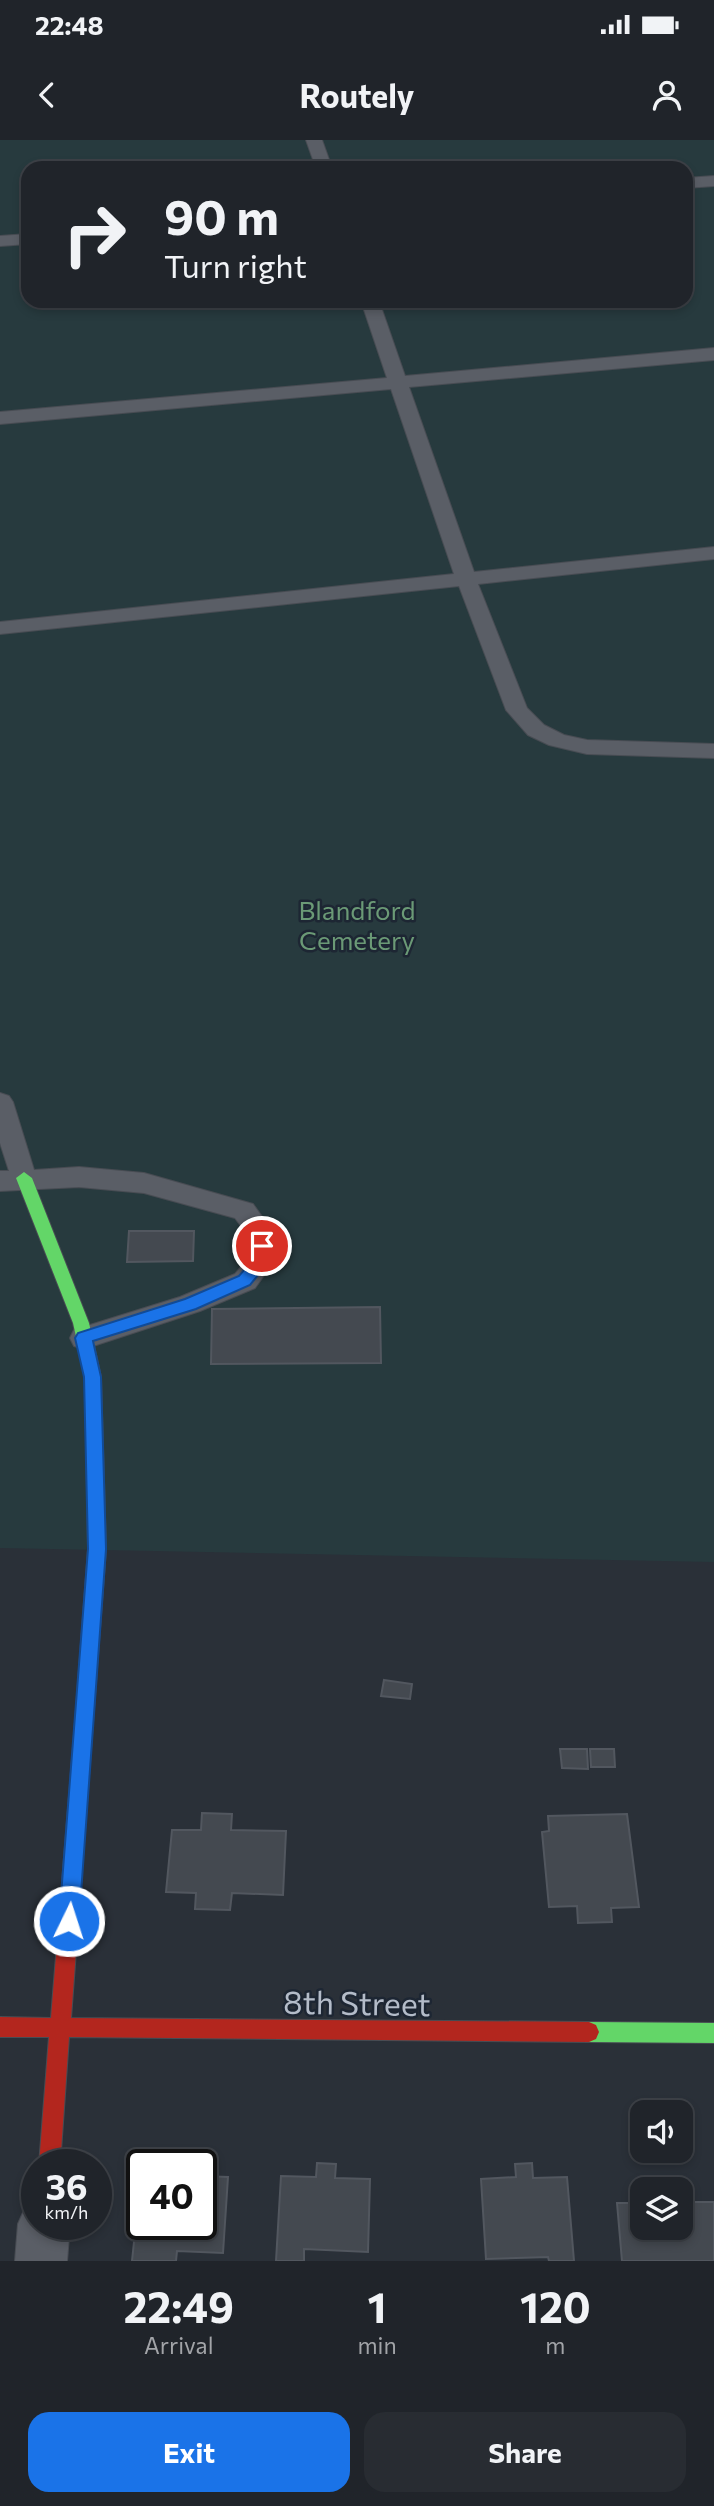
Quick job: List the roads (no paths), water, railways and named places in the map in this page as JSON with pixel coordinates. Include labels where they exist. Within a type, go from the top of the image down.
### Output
[{"type":"street","points":[[12,1179],[84,1338],[93,1377],[97,1549],[50,2149]]},
{"type":"street","name":"8th Street","points":[[0,2027],[714,2033]]},
{"type":"street","points":[[41,2261],[43,2240]]},
{"type":"lane","points":[[314,140],[322,161]]},
{"type":"lane","points":[[693,182],[714,181]]},
{"type":"lane","points":[[0,241],[21,240]]},
{"type":"lane","points":[[372,308],[509,698],[536,730],[557,740],[587,747],[714,751]]},
{"type":"lane","points":[[0,418],[714,354]]},
{"type":"lane","points":[[0,628],[714,553]]},
{"type":"lane","points":[[0,1102],[12,1179],[79,1177],[144,1183],[244,1211],[260,1232],[262,1246],[259,1264],[244,1281],[190,1304],[84,1338]]},
{"type":"park label","name":"Blandford Cemetery","points":[[357,924]]}]
